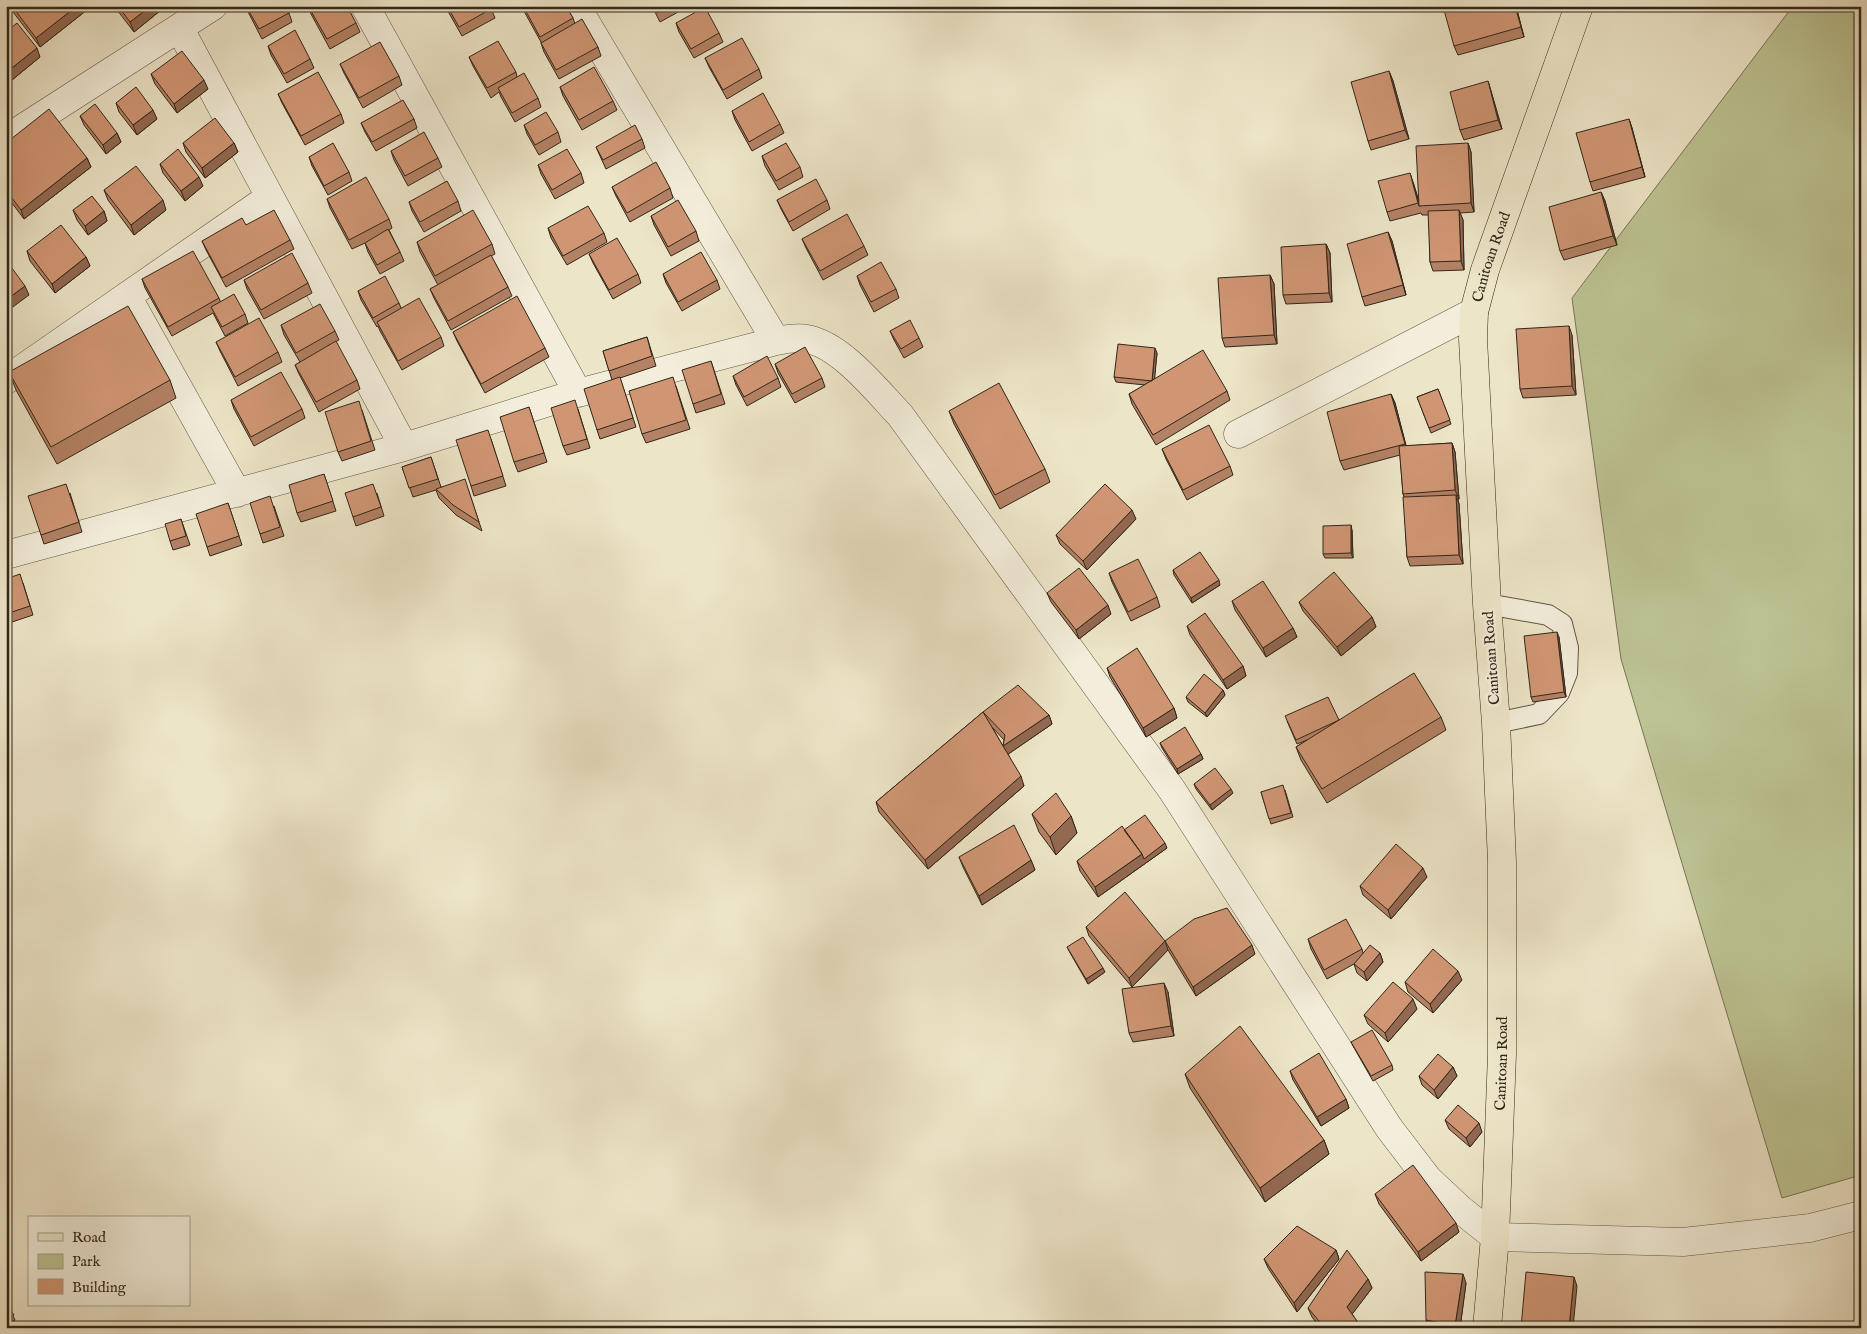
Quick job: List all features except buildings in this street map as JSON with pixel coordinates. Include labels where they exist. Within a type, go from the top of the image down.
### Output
[{"type":"main road","name":"Canitoan Road","points":[[1487,1328],[1495,1237],[1502,1054],[1502,862],[1496,723],[1487,604],[1473,339],[1474,312],[1485,270],[1579,6]]},
{"type":"street","points":[[6,139],[213,6]]},
{"type":"street","points":[[365,6],[578,393]]},
{"type":"street","points":[[576,6],[776,341]]},
{"type":"street","points":[[180,28],[404,447]]},
{"type":"street","points":[[6,380],[270,197]]},
{"type":"street","points":[[127,296],[237,492]]},
{"type":"street","points":[[1238,434],[1474,312]]},
{"type":"street","points":[[6,555],[404,447],[578,393],[776,341],[792,338],[808,339],[829,347],[856,369],[900,415],[1172,790],[1390,1128],[1428,1179],[1460,1209],[1495,1237],[1683,1242],[1810,1228],[1861,1215]]},
{"type":"lane","points":[[1487,604],[1548,615],[1562,624],[1568,648],[1566,673],[1559,693],[1539,714],[1496,723]]},
{"type":"green space","points":[[1793,6],[1861,6],[1861,1175],[1782,1198],[1621,659],[1572,298]]}]
